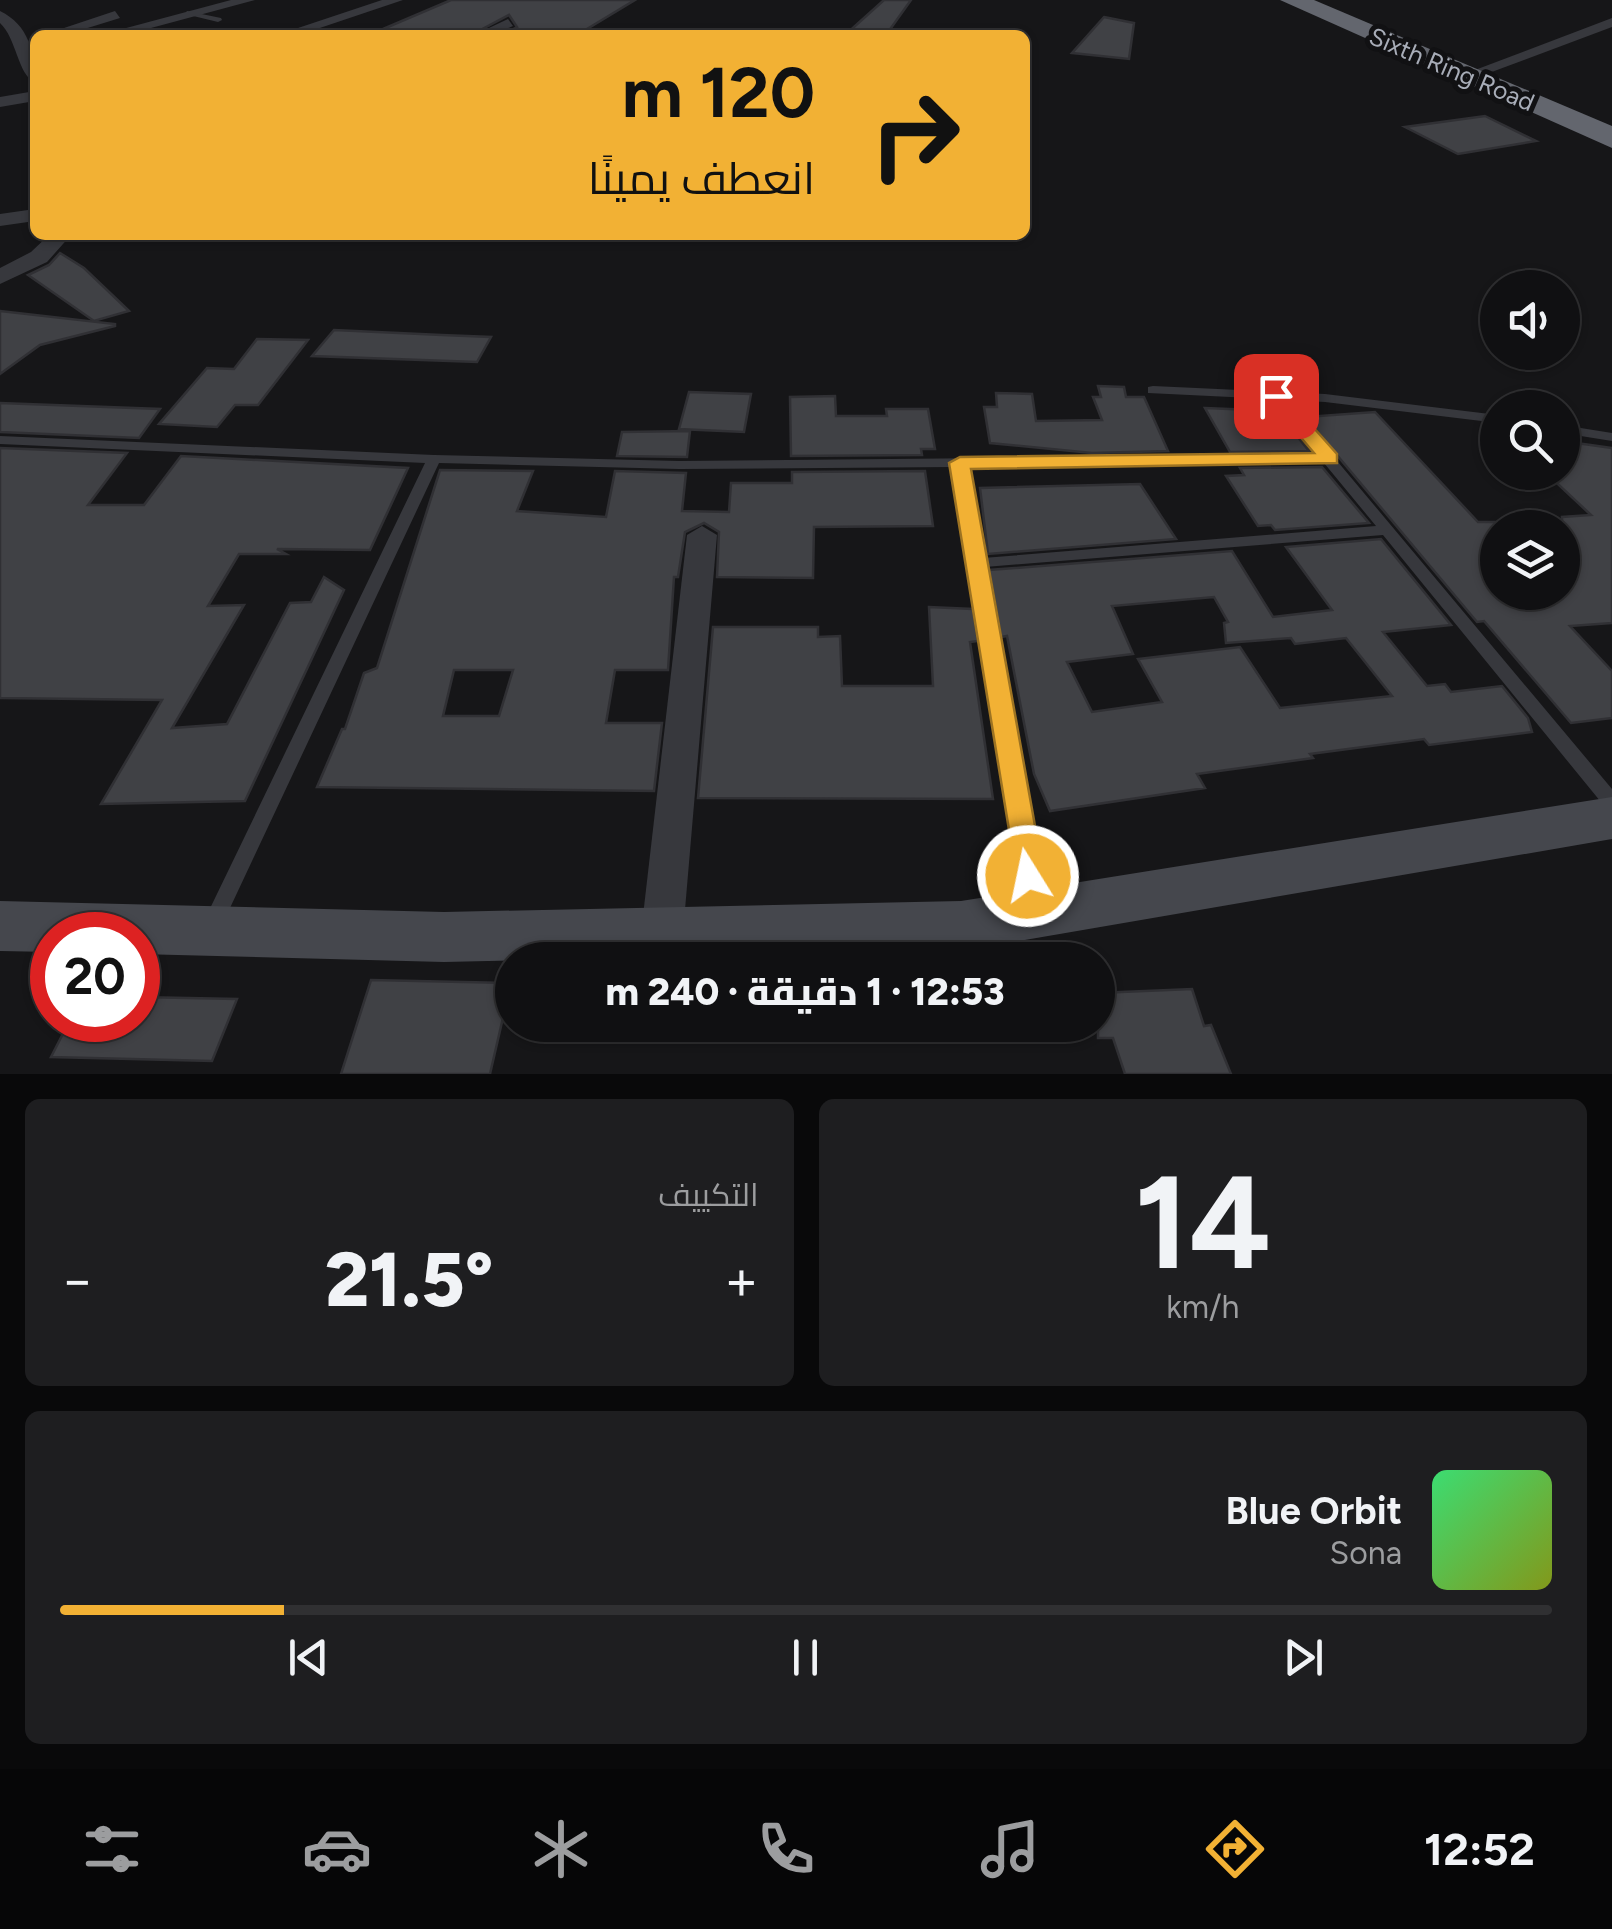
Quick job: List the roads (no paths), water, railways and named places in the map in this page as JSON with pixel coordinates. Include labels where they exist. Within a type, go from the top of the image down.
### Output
[{"type":"highway","name":"Sixth Ring Road","points":[[1292,0],[1612,138]]},
{"type":"highway","name":"Sixth Ring Road","points":[[1318,0],[1612,124]]},
{"type":"main road","points":[[0,926],[444,938],[919,928],[1035,916],[1612,818]]},
{"type":"street","points":[[125,30],[248,0]]},
{"type":"street","points":[[324,0],[356,10]]},
{"type":"street","points":[[298,30],[396,0]]},
{"type":"street","points":[[0,15],[28,48]]},
{"type":"street","points":[[66,30],[115,15]]},
{"type":"street","points":[[1483,70],[1612,22]]},
{"type":"street","points":[[492,30],[508,23]]},
{"type":"street","points":[[0,102],[30,97]]},
{"type":"street","points":[[0,220],[30,215]]},
{"type":"street","points":[[0,278],[39,257],[56,240]]},
{"type":"street","points":[[662,934],[702,535]]},
{"type":"lane","points":[[1153,390],[1276,396],[1480,417]]},
{"type":"lane","points":[[1276,396],[1612,802]]},
{"type":"lane","points":[[1580,432],[1612,437]]},
{"type":"lane","points":[[0,440],[434,459],[679,464],[1330,459]]},
{"type":"lane","points":[[209,932],[434,459]]},
{"type":"lane","points":[[960,463],[1035,916]]},
{"type":"lane","points":[[975,562],[1384,530]]}]
